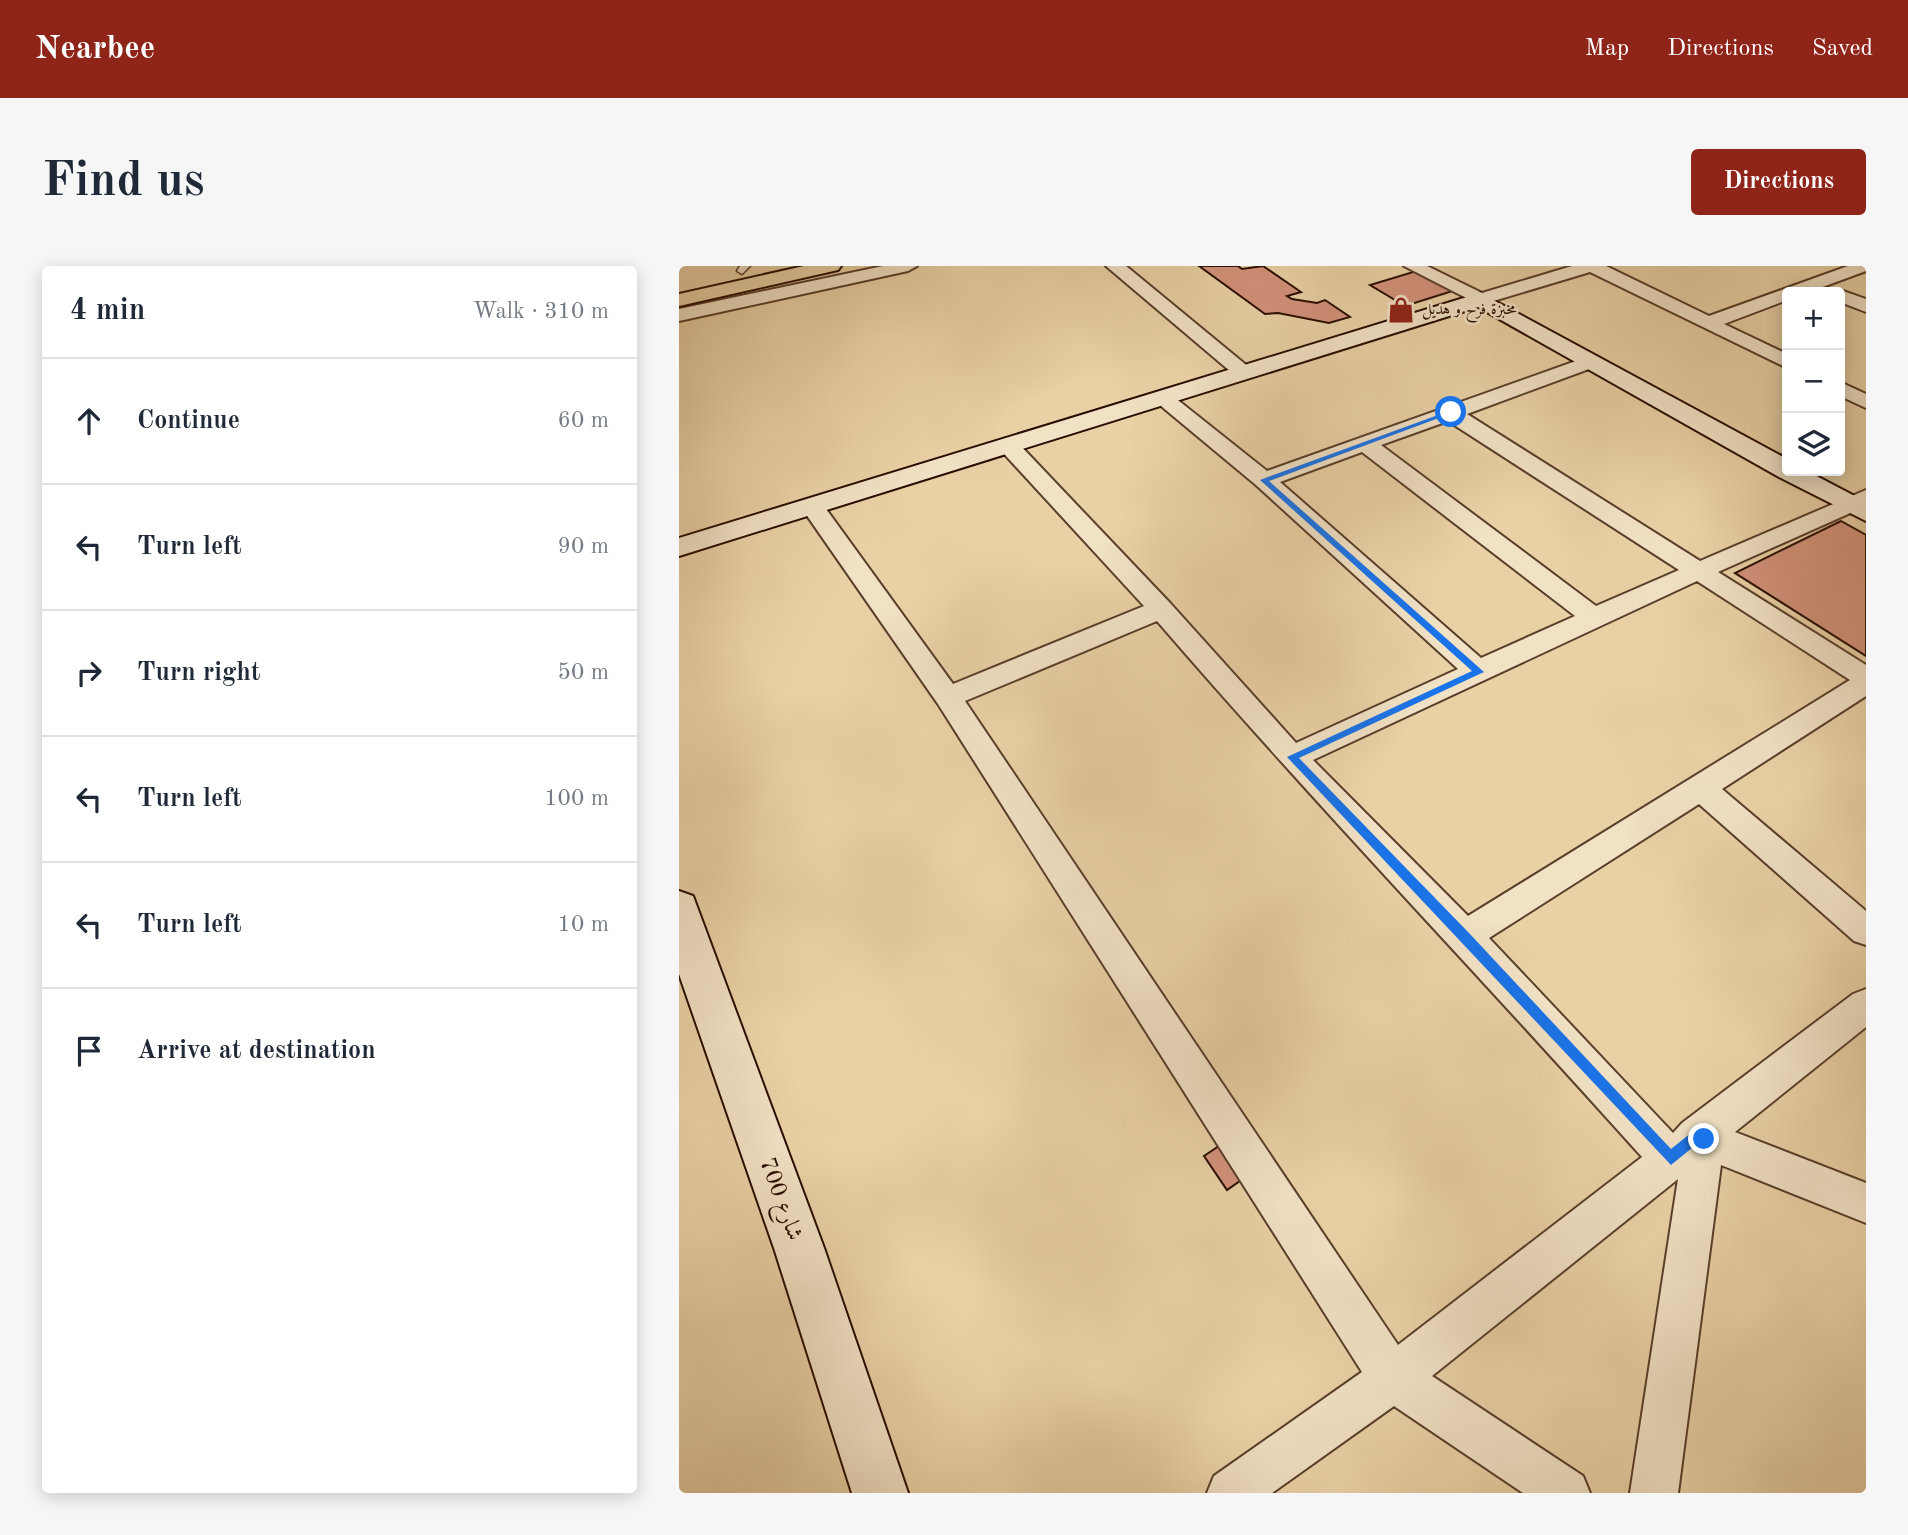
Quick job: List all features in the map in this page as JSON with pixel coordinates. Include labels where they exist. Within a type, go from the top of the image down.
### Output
[{"type":"main road","points":[[679,285],[743,269],[767,266]]},
{"type":"main road","points":[[679,300],[831,266]]},
{"type":"street","points":[[679,315],[908,266]]},
{"type":"street","points":[[1116,266],[1244,373]]},
{"type":"street","points":[[1413,266],[1480,299],[1782,467]]},
{"type":"street","points":[[679,547],[814,508],[1007,445],[1592,266],[1782,360]]},
{"type":"street","points":[[1807,287],[1864,266]]},
{"type":"street","points":[[1816,284],[1823,287]]},
{"type":"street","points":[[1707,323],[1782,296]]},
{"type":"street","points":[[1845,297],[1866,306]]},
{"type":"street","points":[[1264,480],[1590,362]]},
{"type":"street","points":[[1845,390],[1866,401]]},
{"type":"street","points":[[1162,397],[1264,480],[1479,672]]},
{"type":"street","points":[[1451,412],[1866,680],[1465,936]]},
{"type":"street","points":[[1365,444],[1594,617]]},
{"type":"street","points":[[1007,445],[1161,609],[1292,757],[1465,936],[1690,1145],[1866,1203]]},
{"type":"street","points":[[1801,476],[1860,504]]},
{"type":"street","points":[[1292,757],[1699,570],[1860,504]]},
{"type":"street","points":[[814,508],[948,697],[1393,1378],[1566,1493]]},
{"type":"street","points":[[948,697],[1161,609]]},
{"type":"street","points":[[1700,787],[1866,931]]},
{"type":"street","name":"شارع 700","points":[[679,907],[689,974],[799,1248],[880,1493]]},
{"type":"street","points":[[1231,1493],[1393,1378],[1866,1005]]},
{"type":"street","points":[[1654,1493],[1690,1145]]},
{"type":"building","points":[[1199,266],[1238,266],[1242,269],[1263,266],[1301,292],[1287,296],[1292,299],[1317,303],[1325,300],[1350,317],[1329,323],[1278,313],[1265,314]]},
{"type":"building","points":[[1423,269],[1459,289],[1405,306],[1370,285]]},
{"type":"building","points":[[1841,521],[1866,535],[1866,656],[1735,573]]},
{"type":"building","points":[[1231,1138],[1254,1171],[1227,1190],[1204,1156]]},
{"type":"place","name":"مخبزة فرح و هديل","points":[[1401,310]]},
{"type":"route","points":[[1451,412],[1264,480],[1479,672],[1292,757],[1465,936],[1671,1159],[1696,1136],[1704,1139]]}]
